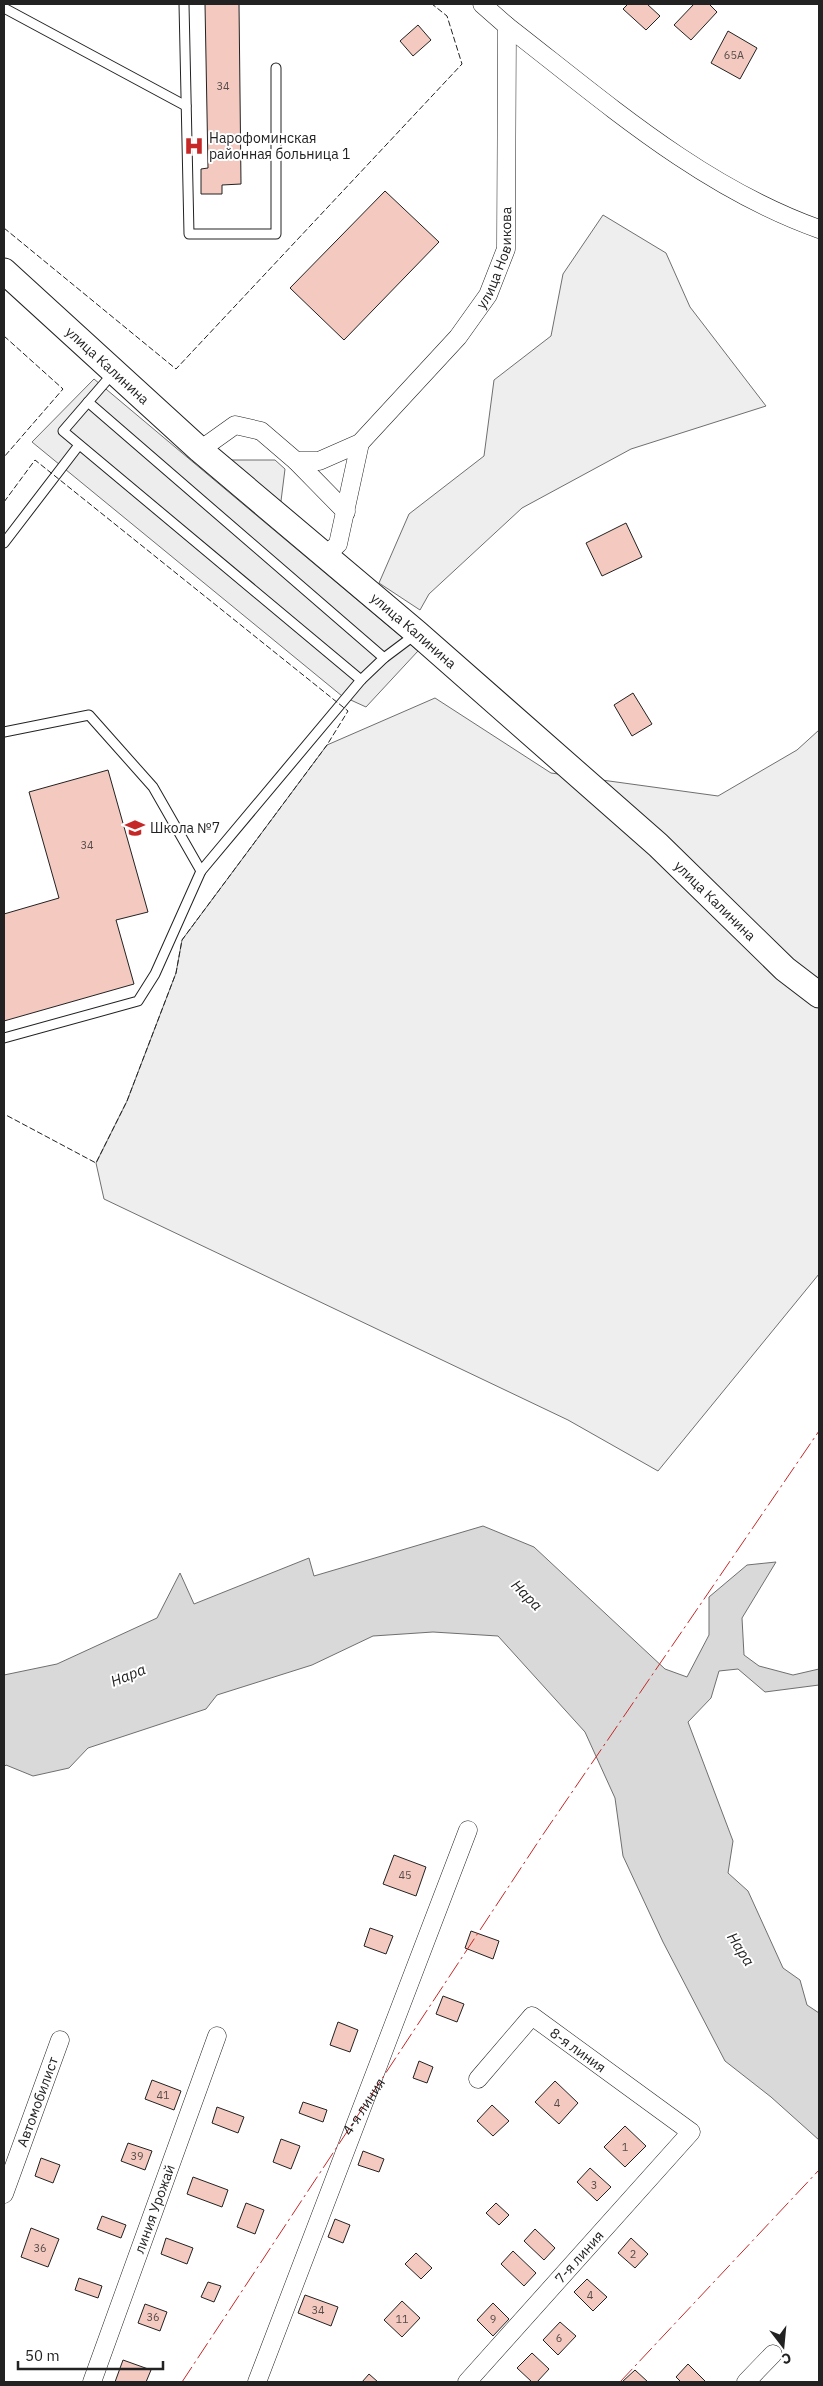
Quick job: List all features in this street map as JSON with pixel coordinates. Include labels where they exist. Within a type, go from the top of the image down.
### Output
[{"type":"street","points":[[482,4],[507,26],[665,149],[783,216],[819,229]]},
{"type":"street","name":"улица Новикова","points":[[360,443],[458,337],[488,295],[506,249],[507,26]]},
{"type":"street","name":"улица Калинина","points":[[4,271],[200,450],[418,633],[658,845],[785,969],[819,995]]},
{"type":"street","points":[[200,450],[235,425],[261,431],[296,461],[346,512]]},
{"type":"street","points":[[296,461],[319,461],[360,443]]},
{"type":"street","points":[[325,556],[338,544],[360,443]]},
{"type":"street","name":"4-я линия","points":[[257,2382],[468,1830]]},
{"type":"street","name":"8-я линия","points":[[478,2079],[532,2016],[691,2132]]},
{"type":"street","name":"линия Урожай","points":[[92,2382],[217,2036]]},
{"type":"street","name":"Автомобилист","points":[[4,2194],[60,2040]]},
{"type":"street","name":"7-я линия","points":[[467,2382],[691,2132]]},
{"type":"street","points":[[746,2382],[773,2354]]},
{"type":"lane","points":[[184,4],[189,234],[276,234],[276,68]]},
{"type":"lane","points":[[4,8],[186,106]]},
{"type":"lane","points":[[114,372],[63,431],[362,680]]},
{"type":"lane","points":[[88,402],[384,658]]},
{"type":"lane","points":[[4,543],[79,445]]},
{"type":"lane","points":[[4,1038],[138,1001],[155,974],[201,871],[362,680],[384,658],[418,633]]},
{"type":"lane","points":[[4,732],[89,715],[153,787],[201,871]]},
{"type":"shaded area","points":[[603,215],[666,253],[690,307],[766,406],[631,449],[522,508],[429,594],[420,610],[379,583],[409,514],[484,456],[494,380],[551,336],[563,274]]},
{"type":"shaded area","points":[[94,379],[418,651],[366,707],[342,696],[32,442]]},
{"type":"shaded area","points":[[231,460],[275,460],[285,469],[279,504],[231,463]]},
{"type":"shaded area","points":[[435,698],[551,773],[718,796],[797,750],[819,730],[819,1274],[658,1471],[568,1420],[104,1199],[96,1163],[127,1101],[176,973],[182,940],[327,745]]},
{"type":"water","name":"Нара","points":[[483,1526],[534,1547],[665,1669],[687,1677],[709,1635],[709,1597],[747,1565],[776,1562],[742,1618],[744,1655],[759,1666],[793,1675],[819,1669],[819,1685],[765,1692],[738,1669],[719,1671],[711,1698],[688,1722],[733,1841],[728,1873],[748,1891],[783,1968],[800,1980],[807,2005],[819,2013],[819,2140],[771,2097],[725,2061],[663,1942],[623,1856],[615,1798],[585,1732],[498,1636],[433,1632],[373,1636],[312,1665],[217,1695],[206,1709],[88,1748],[69,1768],[33,1776],[6,1765],[4,1767],[4,1675],[57,1664],[157,1618],[180,1573],[194,1604],[309,1558],[314,1576]]},
{"type":"building","points":[[205,4],[239,4],[241,184],[222,185],[222,194],[201,194],[201,169],[208,168]]},
{"type":"building","points":[[628,4],[647,4],[660,16],[646,30],[623,9]]},
{"type":"building","points":[[694,4],[709,4],[717,12],[691,40],[674,25]]},
{"type":"building","points":[[418,25],[431,40],[413,56],[400,41]]},
{"type":"building","points":[[728,31],[757,48],[740,79],[711,63]]},
{"type":"building","points":[[385,191],[439,242],[344,340],[290,288]]},
{"type":"building","points":[[626,523],[642,557],[602,576],[586,543]]},
{"type":"building","points":[[633,693],[652,724],[632,736],[614,705]]},
{"type":"building","points":[[108,770],[148,912],[116,920],[134,984],[4,1021],[4,914],[59,898],[29,792]]},
{"type":"building","points":[[394,1855],[426,1867],[416,1896],[383,1884]]},
{"type":"building","points":[[370,1928],[393,1936],[386,1954],[364,1946]]},
{"type":"building","points":[[471,1931],[499,1941],[493,1959],[465,1948]]},
{"type":"building","points":[[443,1996],[464,2004],[457,2022],[436,2014]]},
{"type":"building","points":[[338,2022],[358,2030],[350,2052],[330,2045]]},
{"type":"building","points":[[419,2061],[433,2067],[427,2083],[413,2078]]},
{"type":"building","points":[[152,2080],[181,2091],[174,2110],[145,2099]]},
{"type":"building","points":[[555,2081],[578,2103],[559,2124],[535,2102]]},
{"type":"building","points":[[303,2102],[327,2110],[323,2122],[299,2113]]},
{"type":"building","points":[[492,2105],[509,2121],[493,2136],[477,2121]]},
{"type":"building","points":[[217,2107],[244,2117],[238,2133],[212,2123]]},
{"type":"building","points":[[625,2126],[646,2146],[625,2167],[604,2147]]},
{"type":"building","points":[[281,2139],[300,2146],[291,2169],[273,2162]]},
{"type":"building","points":[[128,2143],[152,2151],[145,2170],[121,2161]]},
{"type":"building","points":[[363,2151],[384,2159],[379,2172],[358,2165]]},
{"type":"building","points":[[41,2158],[60,2165],[53,2183],[35,2176]]},
{"type":"building","points":[[590,2168],[611,2187],[597,2201],[577,2182]]},
{"type":"building","points":[[193,2177],[228,2190],[222,2207],[187,2194]]},
{"type":"building","points":[[246,2203],[264,2210],[255,2234],[237,2227]]},
{"type":"building","points":[[496,2203],[509,2215],[499,2225],[486,2213]]},
{"type":"building","points":[[102,2216],[126,2225],[121,2238],[97,2229]]},
{"type":"building","points":[[335,2219],[350,2225],[343,2243],[328,2237]]},
{"type":"building","points":[[31,2228],[59,2239],[48,2267],[21,2257]]},
{"type":"building","points":[[535,2229],[555,2248],[544,2260],[524,2241]]},
{"type":"building","points":[[166,2238],[193,2248],[187,2264],[161,2254]]},
{"type":"building","points":[[631,2238],[648,2254],[635,2268],[618,2253]]},
{"type":"building","points":[[513,2251],[536,2273],[524,2286],[501,2264]]},
{"type":"building","points":[[416,2253],[432,2268],[421,2279],[405,2264]]},
{"type":"building","points":[[79,2278],[102,2286],[98,2298],[75,2290]]},
{"type":"building","points":[[587,2279],[607,2297],[593,2311],[574,2292]]},
{"type":"building","points":[[208,2282],[221,2286],[214,2302],[201,2297]]},
{"type":"building","points":[[305,2295],[338,2307],[331,2326],[298,2313]]},
{"type":"building","points":[[402,2301],[420,2318],[402,2337],[384,2320]]},
{"type":"building","points":[[493,2303],[509,2319],[493,2336],[477,2320]]},
{"type":"building","points":[[145,2304],[167,2312],[160,2331],[138,2323]]},
{"type":"building","points":[[560,2322],[576,2336],[558,2355],[543,2340]]},
{"type":"building","points":[[532,2353],[549,2369],[537,2382],[532,2382],[517,2368]]},
{"type":"building","points":[[123,2360],[151,2370],[146,2382],[115,2382]]},
{"type":"building","points":[[688,2364],[706,2382],[681,2382],[676,2377]]},
{"type":"building","points":[[635,2370],[648,2382],[622,2382]]},
{"type":"building","points":[[369,2374],[378,2382],[362,2382]]},
{"type":"fence","points":[[51,4],[56,4]]},
{"type":"fence","points":[[4,228],[176,369],[462,64],[447,16],[432,4]]},
{"type":"fence","points":[[4,336],[63,389],[4,457]]},
{"type":"fence","points":[[4,502],[35,460],[348,711],[327,745],[182,940],[176,973],[127,1101],[96,1163],[4,1114]]},
{"type":"power","points":[[182,2382],[542,1836],[819,1431]]},
{"type":"power","points":[[620,2382],[819,2170]]},
{"type":"place","name":"Нарофоминская районная больница 1","points":[[194,146]]},
{"type":"place","name":"Школа №7","points":[[135,828]]}]
